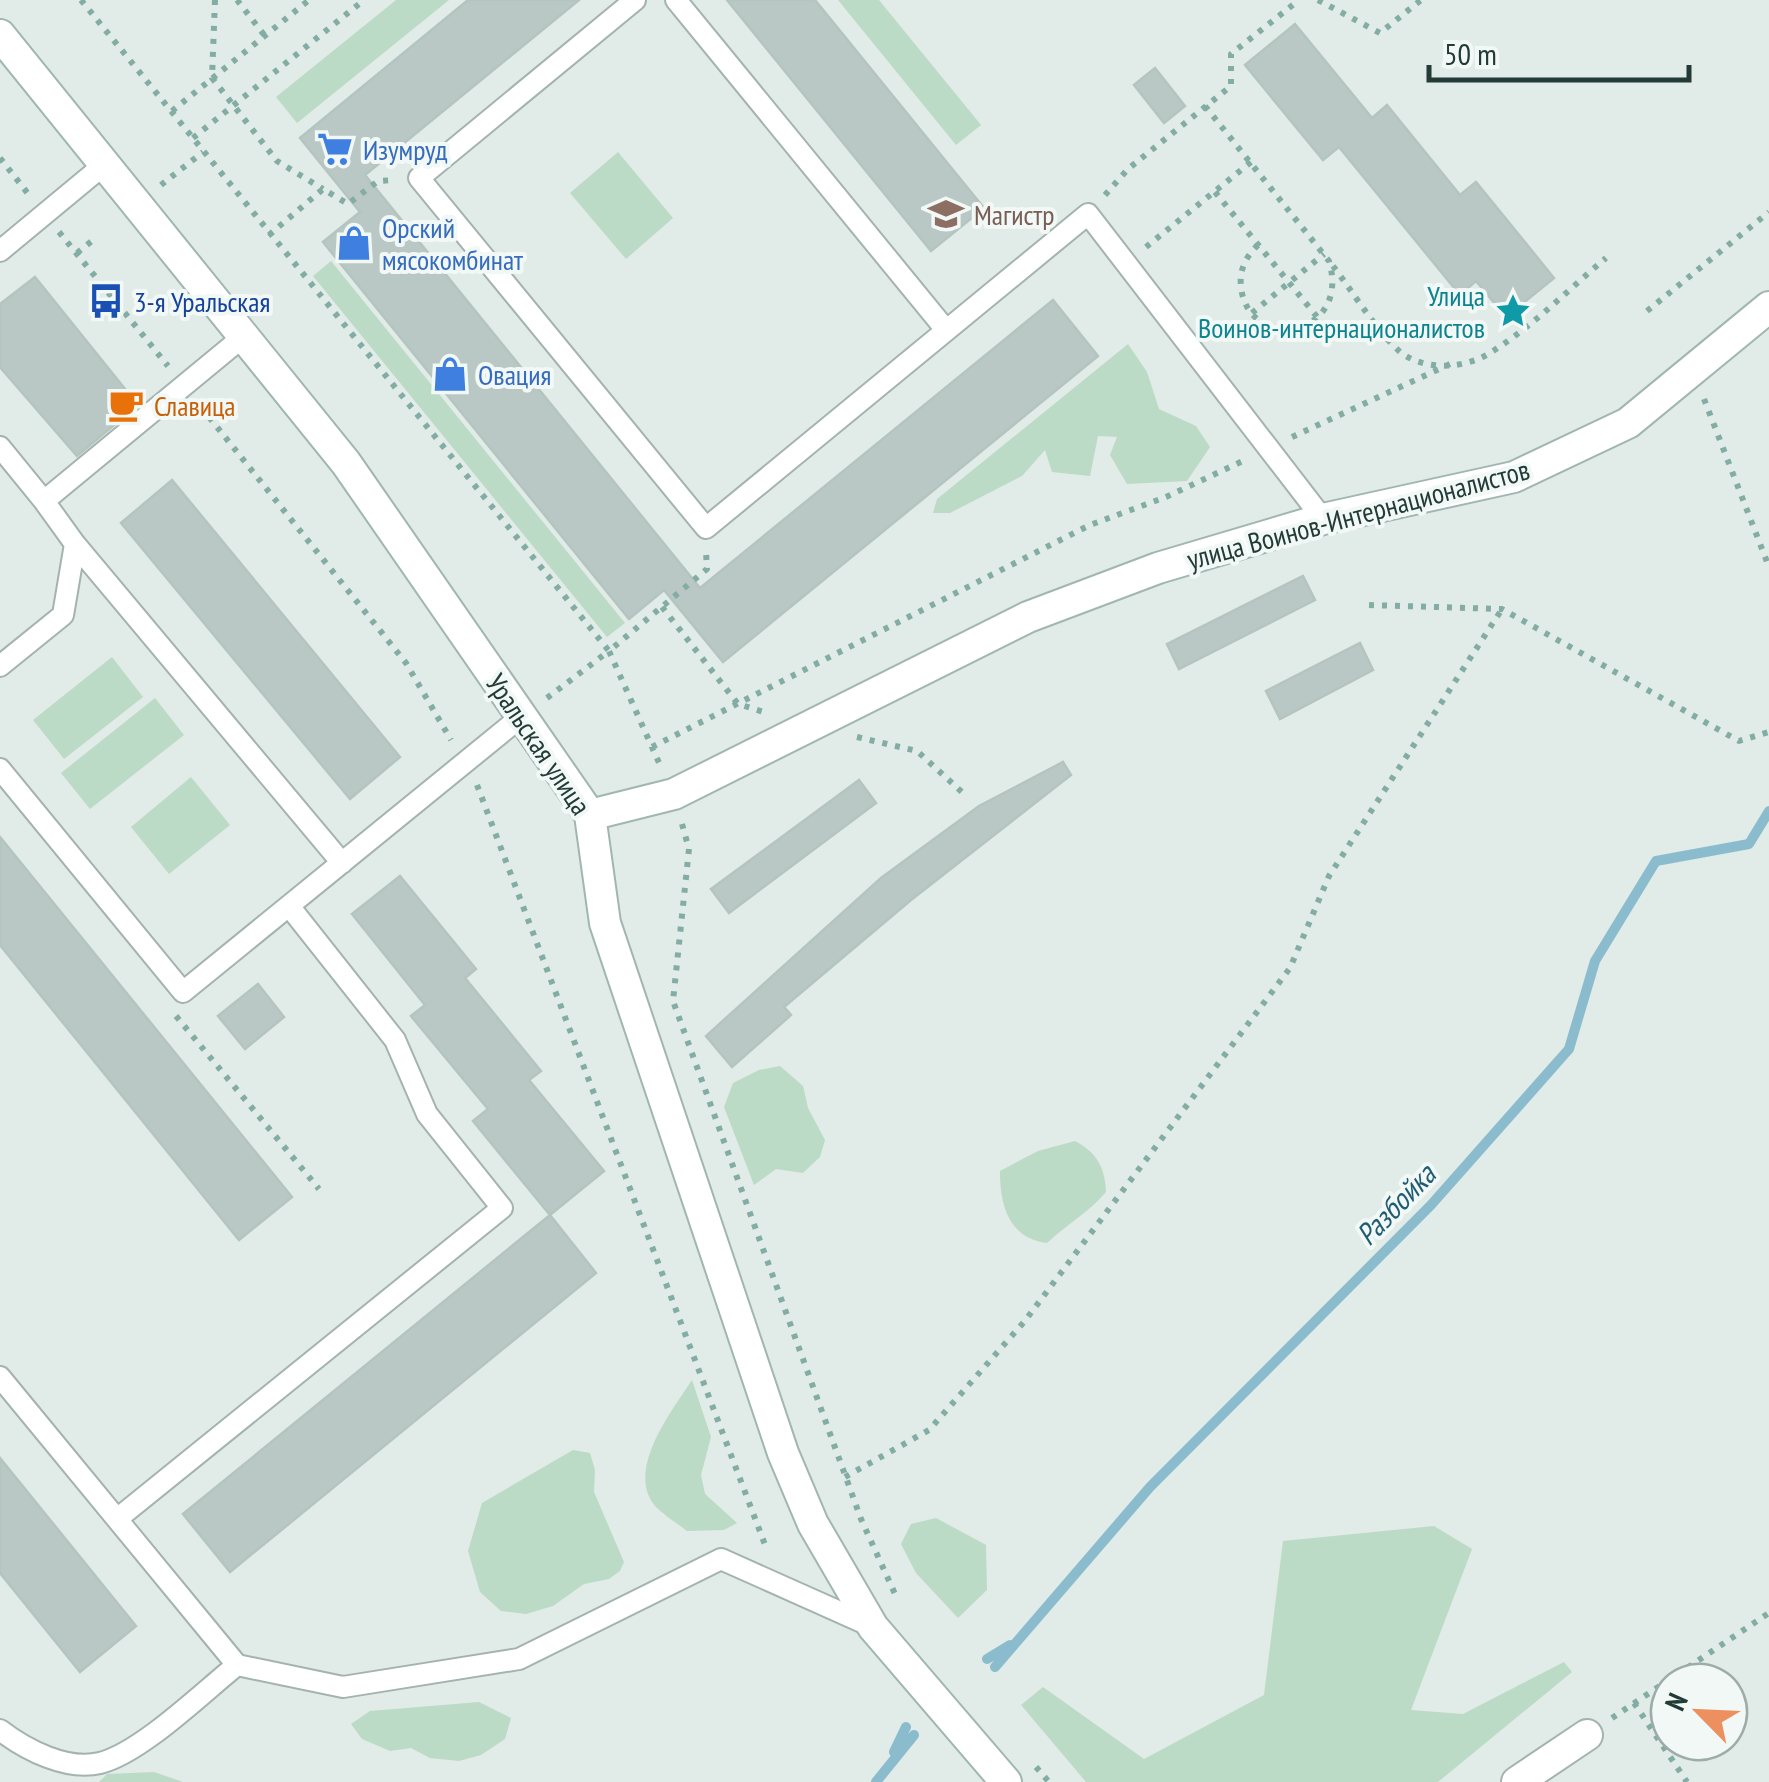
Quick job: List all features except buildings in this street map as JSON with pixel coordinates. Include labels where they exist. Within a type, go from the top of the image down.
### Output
[{"type":"street","name":"Уральская улица","points":[[0,35],[346,462],[590,815],[605,923],[783,1453],[812,1524],[873,1627],[1006,1782]]},
{"type":"street","name":"улица Воинов-Интернационалистов","points":[[590,815],[674,794],[1028,617],[1158,568],[1323,518],[1514,477],[1628,423],[1769,307]]},
{"type":"street","points":[[1517,1782],[1586,1735]]},
{"type":"lane","points":[[635,0],[419,178],[706,528],[1088,214],[1323,518]]},
{"type":"lane","points":[[676,0],[946,330]]},
{"type":"lane","points":[[0,251],[105,164]]},
{"type":"lane","points":[[44,501],[244,336]]},
{"type":"lane","points":[[0,448],[342,864]]},
{"type":"lane","points":[[0,666],[62,615],[76,544]]},
{"type":"lane","points":[[0,769],[183,992],[522,716]]},
{"type":"lane","points":[[118,1519],[502,1208],[427,1114],[396,1040],[289,906]]},
{"type":"lane","points":[[0,1377],[237,1664],[343,1686],[519,1659],[721,1559],[873,1627]]},
{"type":"lane","points":[[0,1730],[16,1743],[59,1761],[97,1764],[128,1752],[237,1664]]},
{"type":"path","points":[[81,0],[609,652],[652,748],[1090,526],[1166,497],[1450,364]]},
{"type":"path","points":[[215,0],[212,78],[276,161],[348,204],[378,181],[419,178]]},
{"type":"path","points":[[237,0],[265,36]]},
{"type":"path","points":[[172,111],[309,0]]},
{"type":"path","points":[[194,138],[364,0]]},
{"type":"path","points":[[1088,214],[1128,170],[1231,86],[1231,54],[1299,0]]},
{"type":"path","points":[[1318,0],[1380,33],[1422,0]]},
{"type":"path","points":[[1205,106],[1399,350],[1416,362],[1435,366],[1493,352],[1606,258]]},
{"type":"path","points":[[160,186],[202,152]]},
{"type":"path","points":[[0,158],[406,663],[479,788],[780,1584]]},
{"type":"path","points":[[1126,264],[1251,162]]},
{"type":"path","points":[[269,235],[322,190]]},
{"type":"path","points":[[1215,192],[1318,318]]},
{"type":"path","points":[[1647,311],[1769,212]]},
{"type":"path","points":[[77,253],[93,240]]},
{"type":"path","points":[[1258,246],[1244,264],[1240,279],[1242,295],[1252,313],[1274,328],[1290,329],[1318,318],[1328,306],[1333,292],[1327,258]]},
{"type":"path","points":[[1252,313],[1289,282],[1327,258]]},
{"type":"path","points":[[1693,369],[1769,567]]},
{"type":"path","points":[[522,716],[609,652],[707,569],[706,528]]},
{"type":"path","points":[[1369,605],[1502,609],[1739,741],[1769,732]]},
{"type":"path","points":[[662,607],[738,704]]},
{"type":"path","points":[[845,1476],[930,1430],[1036,1307],[1290,968],[1329,876],[1502,609]]},
{"type":"path","points":[[688,850],[673,1001],[845,1476],[896,1598]]},
{"type":"path","points":[[308,1177],[319,1190]]},
{"type":"path","points":[[1586,1735],[1769,1614]]},
{"type":"path","points":[[1634,1703],[1687,1782]]},
{"type":"green space","points":[[396,0],[449,0],[297,123],[276,97]]},
{"type":"green space","points":[[838,0],[879,0],[981,125],[956,145]]},
{"type":"green space","points":[[618,152],[673,218],[626,259],[570,193]]},
{"type":"green space","points":[[331,261],[625,623],[607,637],[313,276]]},
{"type":"green space","points":[[1128,344],[1147,372],[1159,409],[1196,426],[1210,447],[1187,481],[1127,484],[1110,455],[1117,437],[1098,436],[1090,476],[1052,472],[1045,450],[1022,476],[950,513],[933,513],[937,499]]},
{"type":"green space","points":[[112,657],[143,697],[64,759],[33,720]]},
{"type":"green space","points":[[155,698],[184,735],[90,809],[61,773]]},
{"type":"green space","points":[[191,777],[230,825],[169,874],[131,827]]},
{"type":"green space","points":[[780,1066],[803,1086],[808,1108],[825,1140],[820,1157],[803,1173],[776,1169],[754,1185],[724,1107],[733,1083],[759,1070]]},
{"type":"green space","points":[[1075,1141],[1098,1162],[1106,1192],[1047,1243],[1034,1240],[1009,1218],[1000,1171],[1038,1151]]},
{"type":"green space","points":[[692,1380],[711,1437],[701,1475],[705,1494],[737,1523],[724,1530],[687,1531],[656,1507],[648,1492],[645,1476],[654,1442]]},
{"type":"green space","points":[[573,1450],[590,1453],[595,1470],[594,1492],[624,1562],[620,1571],[609,1579],[584,1584],[553,1606],[526,1614],[501,1611],[480,1592],[468,1551],[482,1503]]},
{"type":"green space","points":[[936,1518],[986,1545],[987,1590],[958,1618],[916,1573],[901,1544],[911,1524]]},
{"type":"green space","points":[[1434,1526],[1472,1549],[1411,1710],[1463,1714],[1564,1662],[1572,1672],[1438,1782],[1086,1782],[1021,1705],[1043,1687],[1144,1759],[1264,1695],[1283,1541]]},
{"type":"green space","points":[[479,1702],[511,1718],[505,1739],[481,1755],[459,1761],[430,1758],[411,1748],[390,1751],[362,1739],[351,1724],[370,1711]]},
{"type":"green space","points":[[154,1772],[183,1782],[99,1782],[107,1774]]},
{"type":"waterway","name":"Разбойка","points":[[995,1667],[1150,1487],[1431,1205],[1569,1049],[1595,961],[1656,861],[1749,844],[1769,811]]},
{"type":"waterway","name":"Разбойка","points":[[987,1659],[1010,1645]]},
{"type":"waterway","name":"Разбойка","points":[[894,1752],[906,1727]]},
{"type":"waterway","name":"Разбойка","points":[[876,1782],[914,1735]]},
{"type":"place","name":"Изумруд","points":[[335,149]]},
{"type":"place","name":"Магистр","points":[[946,214]]},
{"type":"place","name":"Орский мясокомбинат","points":[[354,243]]},
{"type":"place","name":"3-я Уральская","points":[[106,301]]},
{"type":"place","name":"Улица Воинов-интернационалистов","points":[[1513,311]]},
{"type":"place","name":"Овация","points":[[450,374]]},
{"type":"place","name":"Славица","points":[[126,405]]}]
